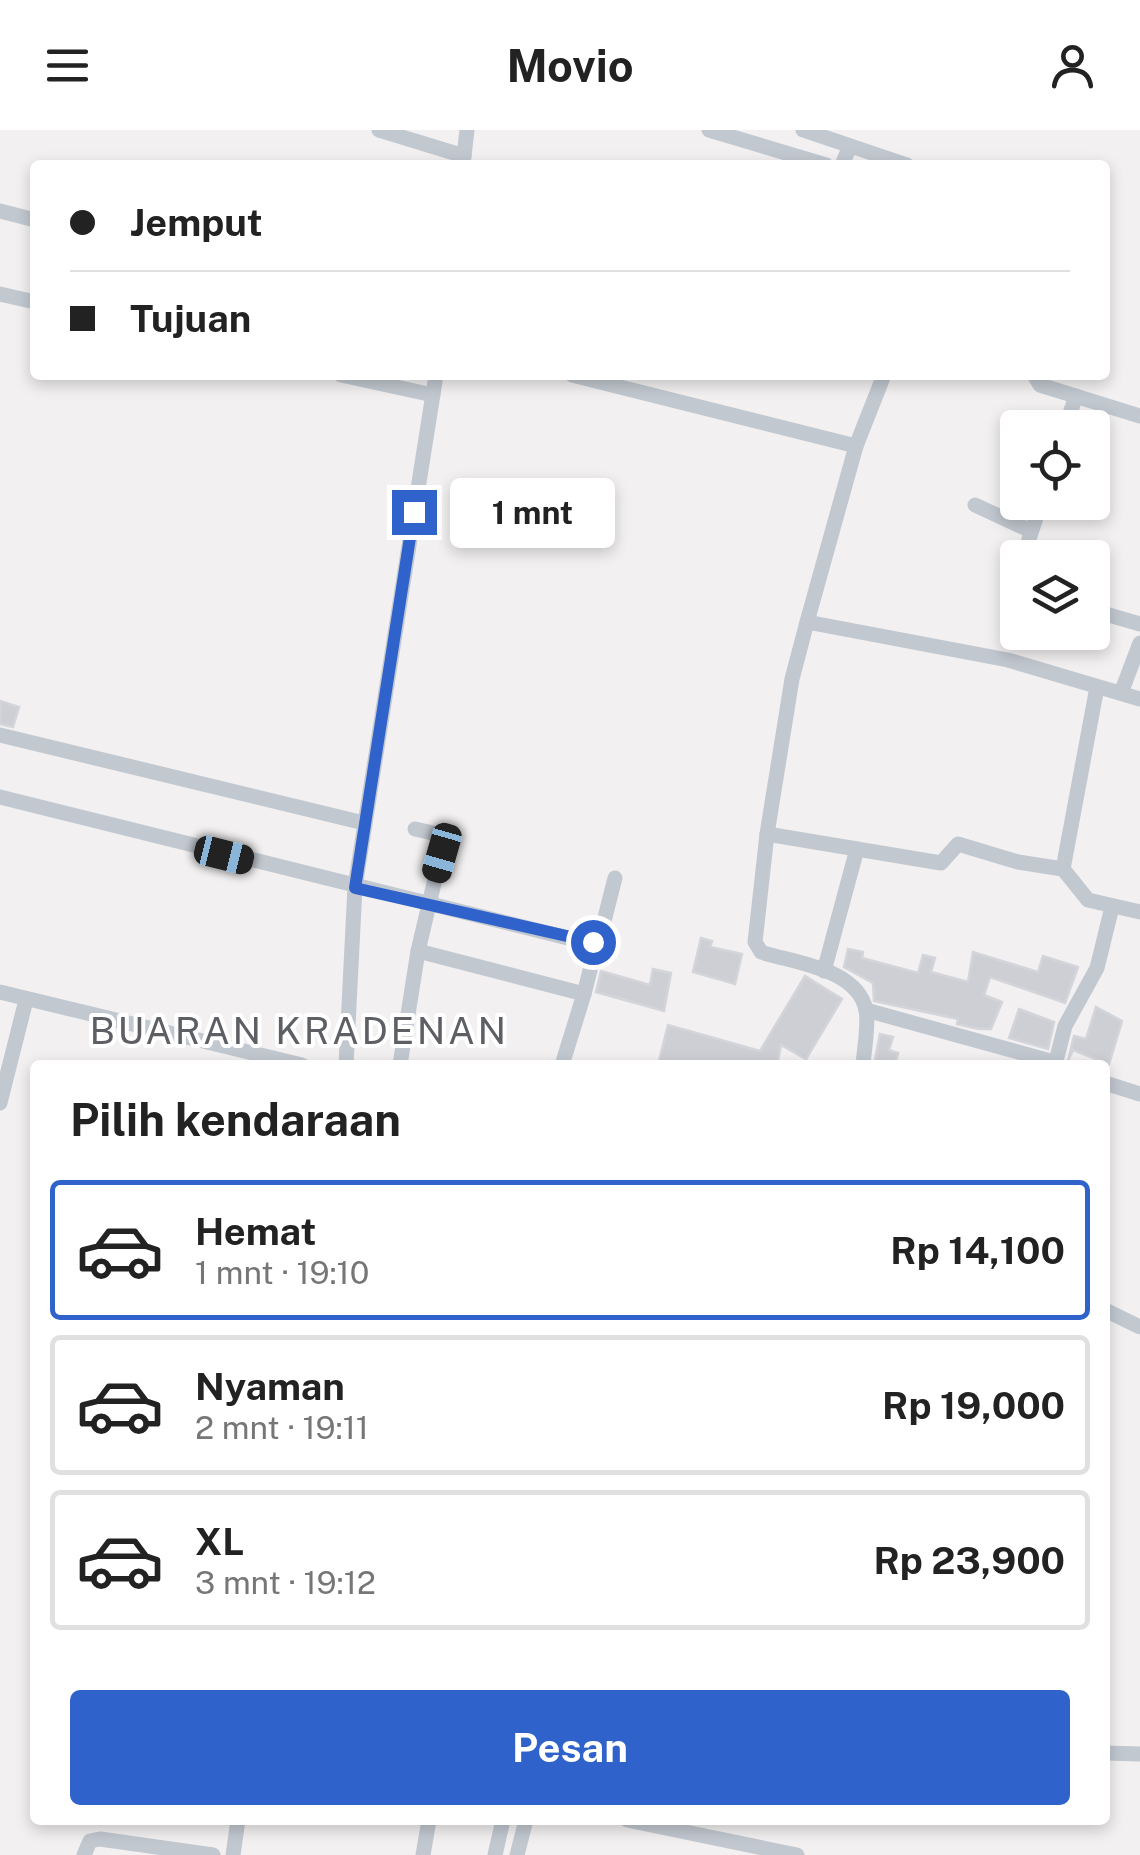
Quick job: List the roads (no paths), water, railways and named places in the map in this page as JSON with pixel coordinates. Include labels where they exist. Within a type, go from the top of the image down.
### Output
[{"type":"street","points":[[378,130],[463,160],[467,130]]},
{"type":"street","points":[[708,130],[809,160]]},
{"type":"street","points":[[803,130],[892,160]]},
{"type":"street","points":[[844,160],[850,146]]},
{"type":"street","points":[[0,210],[30,219]]},
{"type":"street","points":[[0,294],[30,301]]},
{"type":"street","points":[[364,380],[434,396]]},
{"type":"street","points":[[346,1060],[355,888],[436,380]]},
{"type":"street","points":[[592,380],[853,445]]},
{"type":"street","points":[[862,1060],[866,1010],[852,987],[824,971],[762,952],[755,942],[767,834],[792,680],[853,445],[882,380]]},
{"type":"street","points":[[1037,380],[1040,385],[1140,416]]},
{"type":"street","points":[[1071,410],[1076,396]]},
{"type":"street","points":[[975,505],[1031,531]]},
{"type":"street","points":[[1028,540],[1034,520]]},
{"type":"street","points":[[1110,615],[1140,624]]},
{"type":"street","points":[[807,622],[1008,660],[1140,699]]},
{"type":"street","points":[[1121,694],[1140,643]]},
{"type":"street","points":[[1063,869],[1098,687]]},
{"type":"street","points":[[0,735],[364,824]]},
{"type":"street","points":[[0,798],[355,888],[428,901],[580,942],[598,940]]},
{"type":"street","points":[[401,1060],[418,951],[443,845],[433,833],[415,829]]},
{"type":"street","points":[[767,834],[940,863],[958,844],[1018,862],[1063,869],[1078,883],[1082,896],[1140,912]]},
{"type":"street","points":[[824,971],[858,849]]},
{"type":"street","points":[[564,1060],[615,878]]},
{"type":"street","points":[[1055,1060],[1065,1026],[1096,968],[1112,907]]},
{"type":"street","points":[[418,951],[584,994]]},
{"type":"street","points":[[0,992],[281,1060]]},
{"type":"street","points":[[0,1103],[26,1000]]},
{"type":"street","points":[[866,1010],[1040,1060]]},
{"type":"street","points":[[1110,1085],[1140,1094]]},
{"type":"street","points":[[1110,1312],[1140,1327]]},
{"type":"street","points":[[1110,1752],[1140,1754]]},
{"type":"street","points":[[223,1855],[233,1855],[237,1825]]},
{"type":"street","points":[[423,1855],[428,1825]]},
{"type":"street","points":[[495,1855],[502,1825]]},
{"type":"street","points":[[517,1855],[525,1825]]},
{"type":"street","points":[[682,1825],[715,1828],[797,1855]]},
{"type":"street","points":[[84,1855],[90,1841],[100,1839],[213,1855]]},
{"type":"district","name":"BUARAN KRADENAN","points":[[299,1030]]}]
